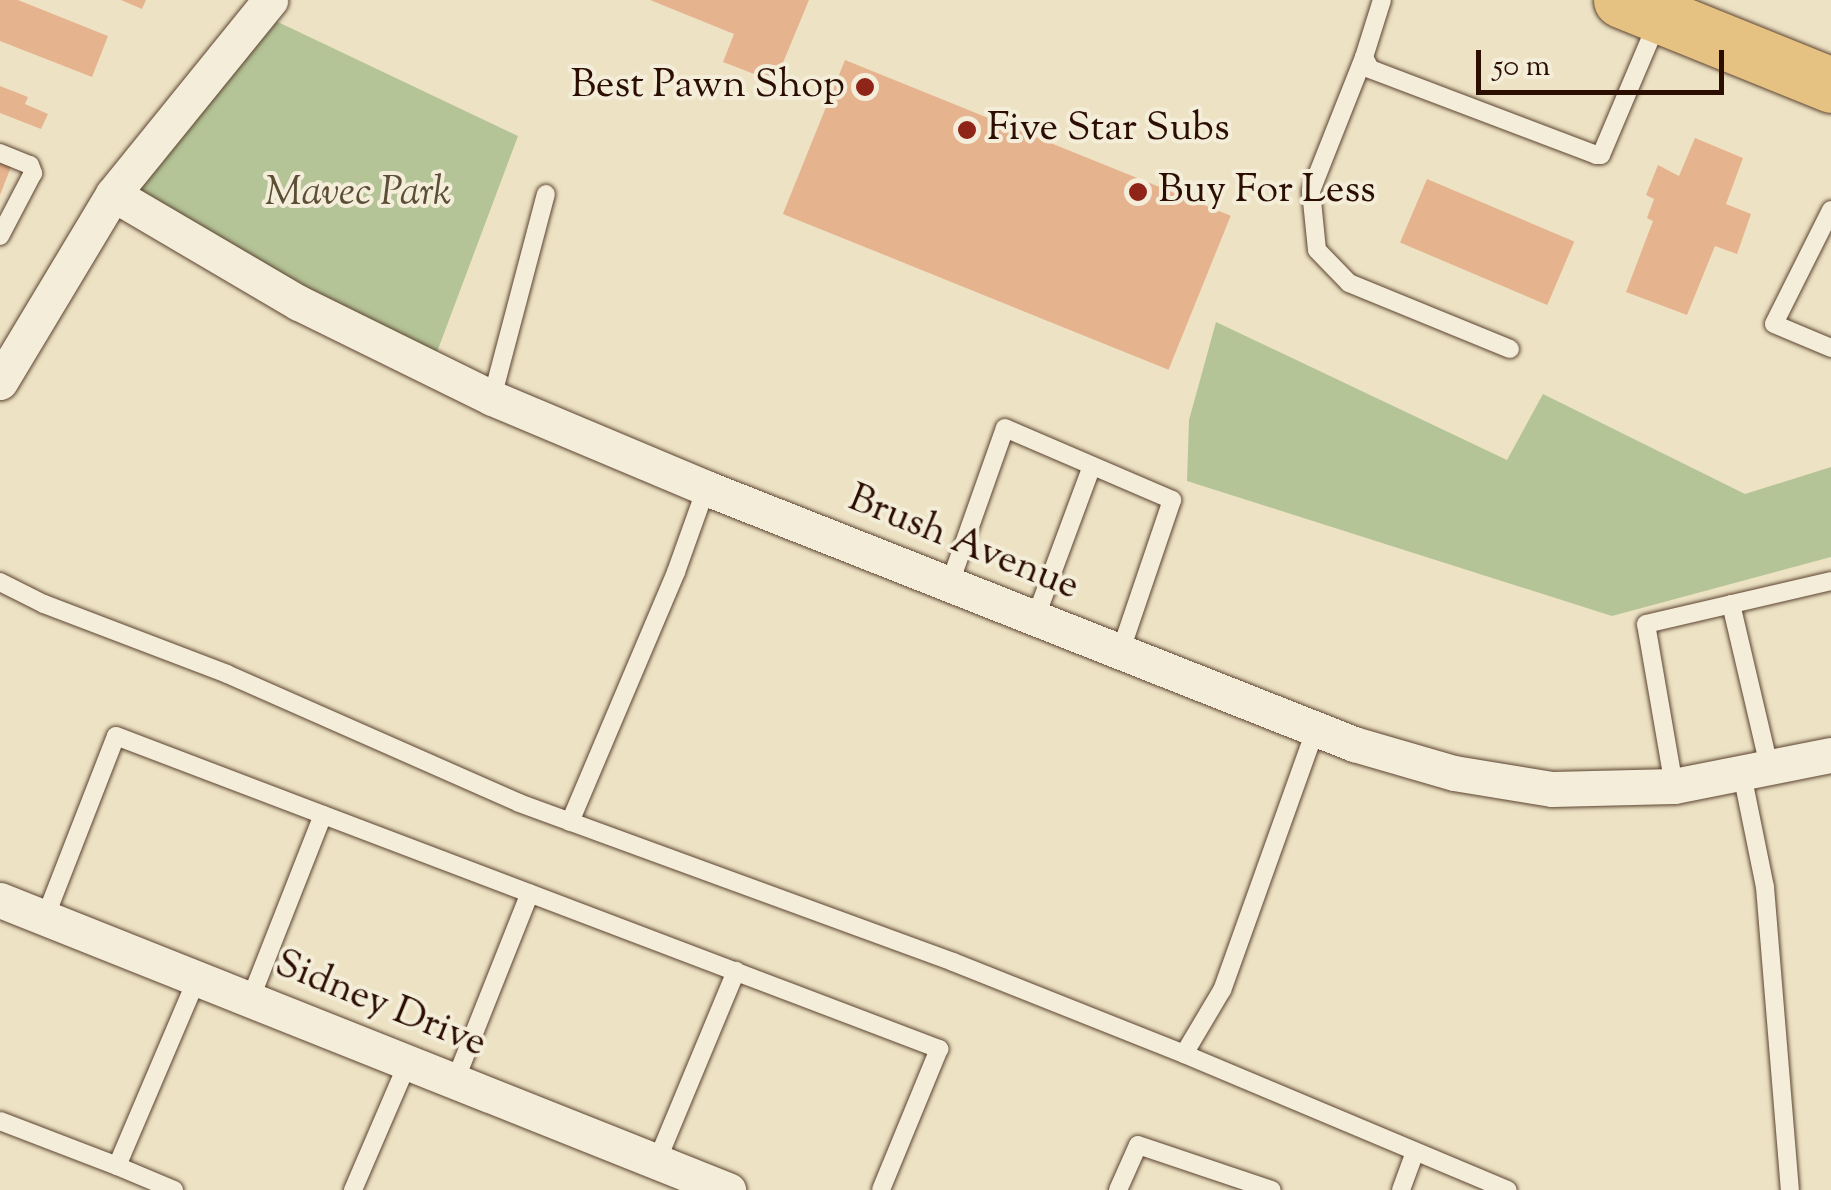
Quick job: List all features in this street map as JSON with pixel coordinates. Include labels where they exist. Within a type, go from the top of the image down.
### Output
[{"type":"main road","points":[[1640,8],[1831,85]]},
{"type":"street","points":[[0,382],[113,194],[270,0]]},
{"type":"street","name":"Brush Avenue","points":[[113,194],[299,303],[492,398],[706,488],[1316,728],[1454,773],[1552,789],[1674,786],[1831,755]]},
{"type":"street","name":"Sidney Drive","points":[[0,900],[728,1190]]},
{"type":"lane","points":[[1382,0],[1364,58],[1310,191],[1317,250],[1349,283],[1510,349]]},
{"type":"lane","points":[[1364,58],[1370,69],[1601,155],[1640,8]]},
{"type":"lane","points":[[0,153],[30,166],[33,174],[0,236]]},
{"type":"lane","points":[[492,398],[546,194]]},
{"type":"lane","points":[[1831,210],[1774,324],[1831,348]]},
{"type":"lane","points":[[950,584],[1005,428],[1172,500],[1120,653]]},
{"type":"lane","points":[[1035,619],[1092,466]]},
{"type":"lane","points":[[570,822],[676,572],[706,488]]},
{"type":"lane","points":[[1674,786],[1646,624],[1831,581]]},
{"type":"lane","points":[[0,582],[570,822],[952,962],[1508,1190]]},
{"type":"lane","points":[[1732,604],[1755,770],[1790,1190]]},
{"type":"lane","points":[[1184,1054],[1222,990],[1316,728]]},
{"type":"lane","points":[[45,918],[116,736],[939,1048],[882,1190]]},
{"type":"lane","points":[[250,1000],[323,815]]},
{"type":"lane","points":[[455,1081],[530,893]]},
{"type":"lane","points":[[656,1161],[736,972]]},
{"type":"lane","points":[[117,1166],[197,978]]},
{"type":"lane","points":[[353,1190],[408,1062]]},
{"type":"lane","points":[[0,1120],[174,1190]]},
{"type":"lane","points":[[1118,1190],[1138,1145],[1272,1190]]},
{"type":"lane","points":[[1401,1190],[1415,1152]]},
{"type":"green space","name":"Mavec Park","points":[[259,13],[518,136],[431,368],[113,194]]},
{"type":"green space","points":[[1216,322],[1507,460],[1543,394],[1745,494],[1831,467],[1831,557],[1612,616],[1187,481],[1189,420]]},
{"type":"building","points":[[0,0],[18,0],[108,36],[92,77],[0,41]]},
{"type":"building","points":[[121,0],[146,0],[142,9]]},
{"type":"building","points":[[650,0],[809,0],[775,82],[723,62],[734,34]]},
{"type":"building","points":[[845,60],[1231,216],[1169,370],[783,214]]},
{"type":"building","points":[[0,86],[28,97],[25,104],[48,114],[41,129],[0,113]]},
{"type":"building","points":[[1695,138],[1743,158],[1726,204],[1751,214],[1737,254],[1715,246],[1687,315],[1626,292],[1653,221],[1647,218],[1654,199],[1646,195],[1658,165],[1679,176]]},
{"type":"building","points":[[0,162],[11,167],[0,195]]},
{"type":"building","points":[[1427,179],[1574,242],[1547,305],[1400,243]]},
{"type":"place","name":"Best Pawn Shop","points":[[865,87]]},
{"type":"place","name":"Five Star Subs","points":[[967,130]]},
{"type":"place","name":"Buy For Less","points":[[1138,192]]}]
